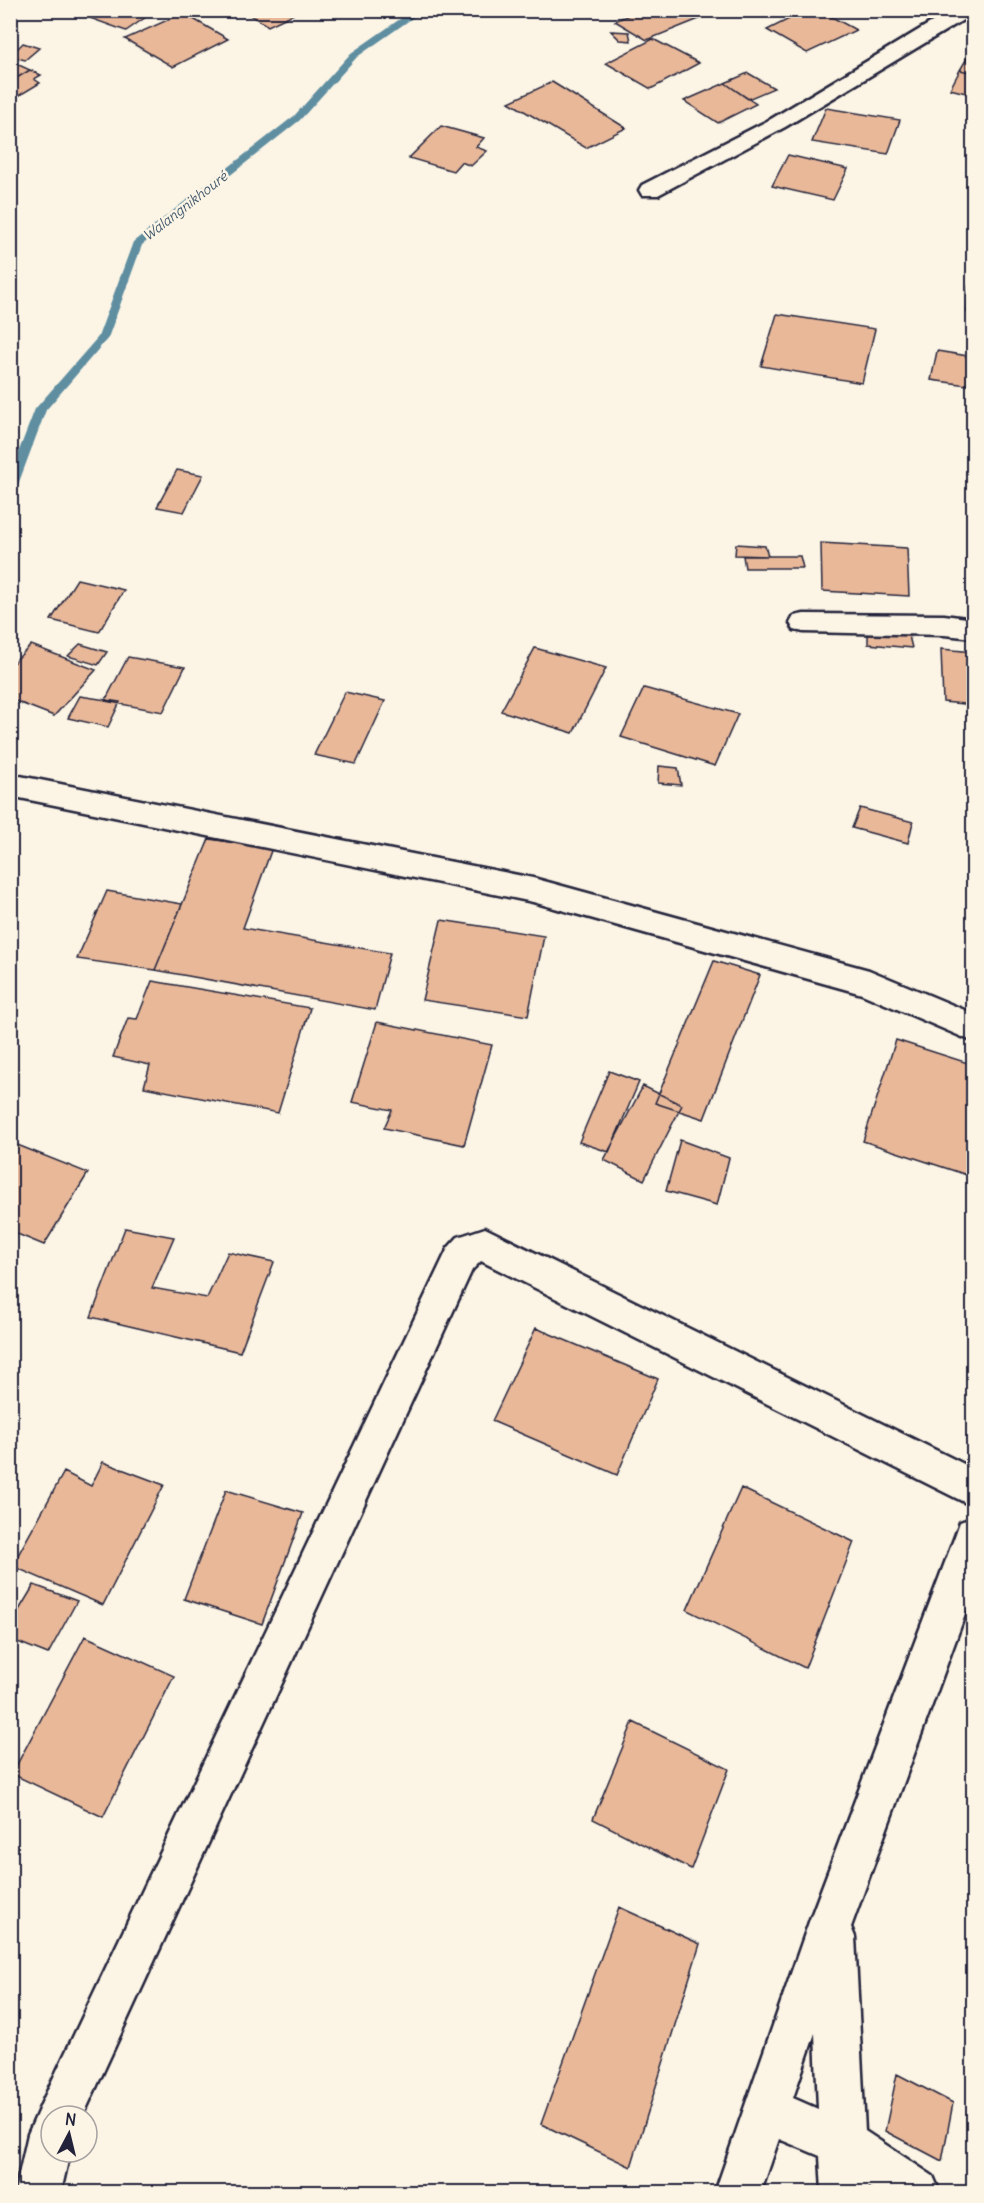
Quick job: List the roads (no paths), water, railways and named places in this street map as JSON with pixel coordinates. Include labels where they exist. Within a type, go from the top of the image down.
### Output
[{"type":"street","points":[[650,190],[778,123],[965,11],[974,12]]},
{"type":"street","points":[[804,623],[944,625],[974,628]]},
{"type":"street","points":[[10,785],[533,890],[869,982],[974,1029]]},
{"type":"street","points":[[65,2104],[460,1259],[470,1248],[485,1244],[974,1489]]},
{"type":"street","points":[[738,2193],[832,1919],[974,1536]]},
{"type":"street","points":[[832,1919],[845,2193]]},
{"type":"street","points":[[766,2109],[843,2143],[917,2193]]},
{"type":"street","points":[[38,2193],[44,2164]]},
{"type":"waterway","name":"Walangnikhouré","points":[[10,490],[41,409],[103,338],[137,244],[297,118],[354,55],[420,10]]}]
